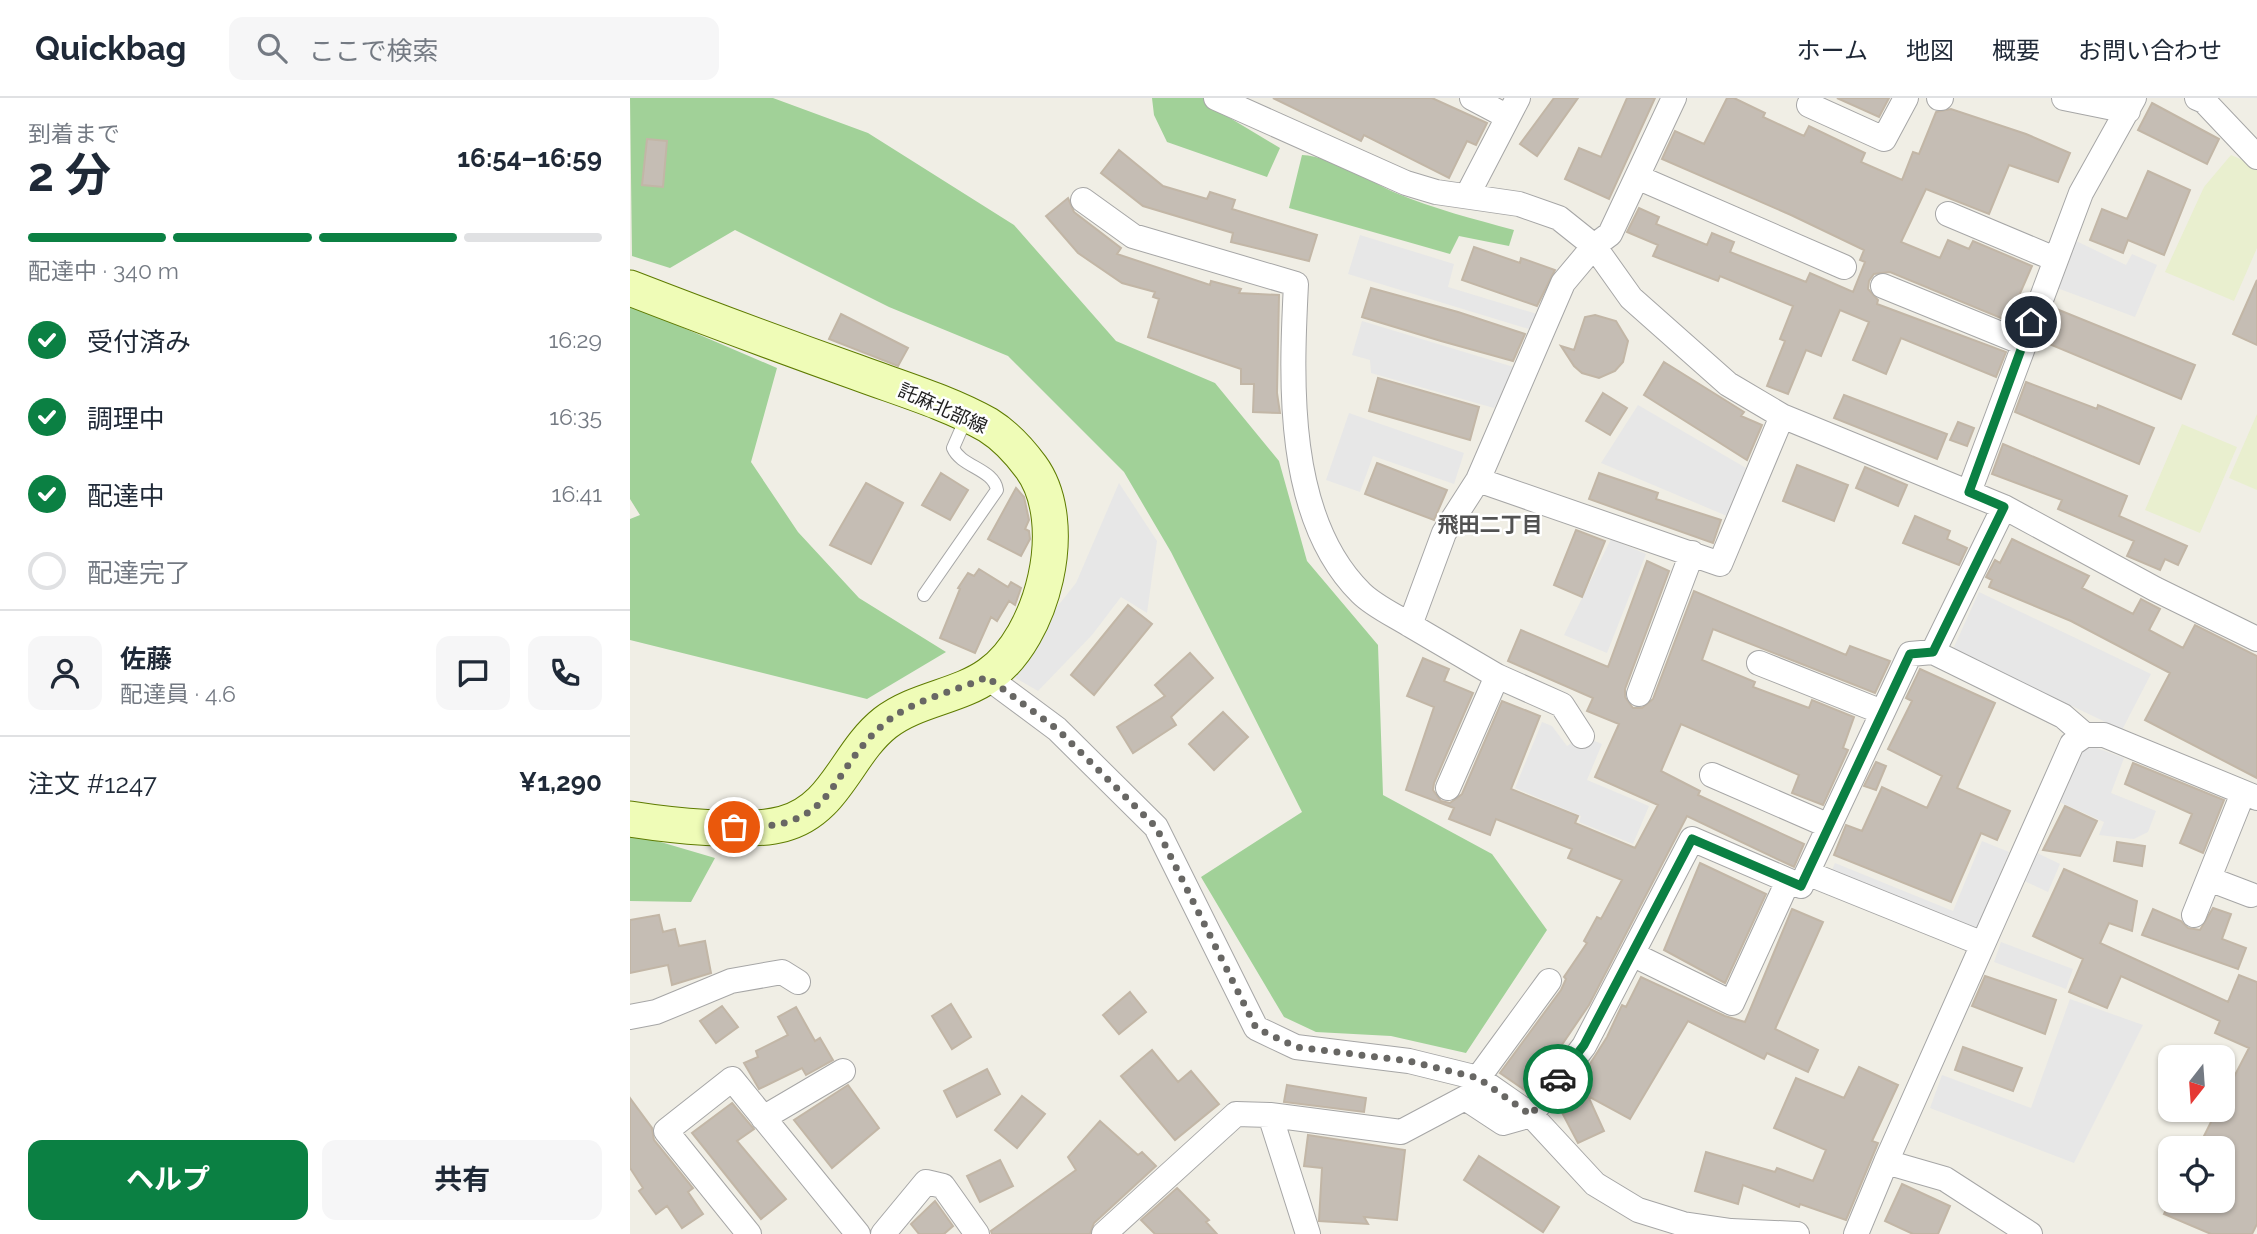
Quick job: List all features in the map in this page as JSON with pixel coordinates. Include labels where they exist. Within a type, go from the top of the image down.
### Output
[{"type":"main road","name":"託麻北部線","points":[[630,288],[967,416],[1002,436],[1033,470],[1051,530],[1044,588],[1020,645],[987,677],[904,710],[884,723],[862,747],[826,800],[783,824],[752,828],[630,818]]},
{"type":"street","points":[[1216,98],[1406,183],[1436,192],[1468,194],[1519,204],[1559,218],[1594,246],[1631,298],[1676,341],[1728,384],[1782,416],[2004,507],[2155,589],[2257,639]]},
{"type":"street","points":[[1468,194],[1513,107],[1472,98]]},
{"type":"street","points":[[1409,625],[1444,533],[1478,480],[1563,283],[1594,246],[1610,234],[1674,98]]},
{"type":"street","points":[[1810,105],[1884,139],[1906,98]]},
{"type":"street","points":[[1969,492],[2081,193],[2131,105],[2064,98]]},
{"type":"street","points":[[2197,98],[2204,101],[2257,157]]},
{"type":"street","points":[[1637,177],[1844,267]]},
{"type":"street","points":[[1083,200],[1133,236],[1296,284],[1291,376],[1298,443],[1314,515],[1331,555],[1361,594],[1497,676],[1562,705],[1581,736]]},
{"type":"street","points":[[1948,214],[2055,259]]},
{"type":"street","points":[[1883,286],[2023,343]]},
{"type":"street","points":[[1478,480],[1720,565],[1782,416]]},
{"type":"street","points":[[1933,652],[2004,507]]},
{"type":"street","points":[[1639,694],[1692,553]]},
{"type":"street","points":[[1634,955],[1732,1003],[1798,877],[1829,826],[1910,654],[1933,652],[2063,716],[2085,735]]},
{"type":"street","points":[[1759,663],[1882,712]]},
{"type":"street","points":[[1448,788],[1497,676]]},
{"type":"street","points":[[987,677],[1057,729],[1156,827],[1256,1028],[1296,1047],[1409,1061],[1478,1078],[1531,1115],[1595,1184],[1639,1210],[1683,1224],[1731,1231],[1797,1234]]},
{"type":"street","points":[[1856,1234],[2072,744],[2085,735],[2104,735],[2250,796],[2194,915]]},
{"type":"street","points":[[1712,775],[1829,826]]},
{"type":"street","points":[[1104,1234],[1236,1114],[1270,1115],[1402,1132],[1465,1098],[1503,1123],[1531,1115],[1584,1045],[1634,955],[1692,839],[1983,944]]},
{"type":"street","points":[[2209,879],[2250,895]]},
{"type":"street","points":[[630,1017],[656,1012],[731,981],[782,972],[799,982]]},
{"type":"street","points":[[1478,1078],[1549,981]]},
{"type":"street","points":[[763,1118],[843,1071]]},
{"type":"street","points":[[749,1234],[666,1130],[732,1079],[858,1234]]},
{"type":"street","points":[[1270,1115],[1308,1234]]},
{"type":"street","points":[[1886,1161],[1945,1179],[2015,1229]]},
{"type":"street","points":[[883,1234],[926,1182],[943,1185],[977,1234]]},
{"type":"lane","points":[[924,595],[997,490],[993,479],[963,461],[953,448],[967,416]]},
{"type":"green space","points":[[630,98],[773,98],[868,133],[1014,225],[1116,341],[1215,383],[1279,461],[1307,561],[1378,645],[1383,795],[1492,854],[1547,930],[1466,1053],[1391,1036],[1316,1032],[1284,1017],[1201,877],[1302,812],[1171,552],[1124,472],[1008,356],[889,307],[735,230],[670,268],[632,256]]},
{"type":"green space","points":[[1152,98],[1203,98],[1220,112],[1280,148],[1267,177],[1167,142],[1154,115]]},
{"type":"green space","points":[[1302,155],[1338,164],[1396,193],[1425,204],[1514,230],[1509,246],[1459,236],[1450,254],[1289,208]]},
{"type":"green space","points":[[2231,155],[2257,166],[2257,248],[2234,301],[2165,272],[2204,187]]},
{"type":"green space","points":[[630,305],[777,368],[751,462],[798,532],[859,598],[946,652],[867,699],[630,640],[630,519],[640,515],[630,499]]},
{"type":"green space","points":[[2257,414],[2257,490],[2229,478]]},
{"type":"green space","points":[[2182,424],[2237,447],[2200,533],[2145,510]]},
{"type":"green space","points":[[630,833],[715,858],[691,902],[630,901]]},
{"type":"shaded area","points":[[1360,235],[1454,264],[1448,287],[1537,314],[1532,330],[1348,274]]},
{"type":"shaded area","points":[[2072,239],[2126,265],[2132,254],[2157,265],[2135,317],[2057,288]]},
{"type":"shaded area","points":[[1362,321],[1517,368],[1494,408],[1371,373],[1370,360],[1352,355]]},
{"type":"shaded area","points":[[1638,405],[1746,468],[1727,516],[1601,463]]},
{"type":"shaded area","points":[[1349,413],[1464,453],[1454,484],[1373,456],[1360,492],[1326,480]]},
{"type":"shaded area","points":[[1119,483],[1157,541],[1147,613],[1121,597],[1092,635],[1038,691],[1005,672],[1076,583]]},
{"type":"shaded area","points":[[1611,539],[1646,554],[1607,653],[1564,635]]},
{"type":"shaded area","points":[[1979,592],[2151,674],[2122,730],[1953,649]]},
{"type":"shaded area","points":[[1542,722],[1552,726],[1567,746],[1582,736],[1602,744],[1587,780],[1649,806],[1633,844],[1579,822],[1581,816],[1515,788]]},
{"type":"shaded area","points":[[2089,745],[2124,758],[2111,793],[2156,811],[2148,832],[2134,839],[2099,835],[2104,822],[2055,800],[2077,752]]},
{"type":"shaded area","points":[[1982,841],[2009,852],[1975,937],[1829,878],[1835,863],[1953,911]]},
{"type":"shaded area","points":[[2033,851],[2060,864],[2048,892],[2020,879]]},
{"type":"shaded area","points":[[2001,942],[2073,969],[2066,989],[1994,962]]},
{"type":"shaded area","points":[[2070,999],[2143,1025],[2074,1163],[1930,1108],[1942,1075],[2031,1108]]},
{"type":"building","points":[[1273,98],[1432,98],[1487,123],[1476,145],[1467,141],[1449,178],[1364,135],[1361,141]]},
{"type":"building","points":[[1554,98],[1578,98],[1537,156],[1520,144]]},
{"type":"building","points":[[1627,98],[1655,98],[1609,199],[1565,179],[1579,148],[1601,157]]},
{"type":"building","points":[[1727,98],[1734,98],[1765,113],[1763,117],[1804,136],[1809,126],[1865,153],[1861,162],[1902,180],[1913,152],[1919,154],[1936,112],[1951,109],[2026,134],[2070,153],[2058,182],[2009,165],[1989,214],[1926,189],[1901,242],[1940,258],[1948,240],[1969,249],[1973,241],[2032,266],[2008,321],[1890,272],[1874,274],[1869,281],[1868,289],[1878,300],[1877,304],[2006,352],[1996,377],[1901,338],[1886,374],[1853,360],[1869,322],[1840,310],[1821,356],[1806,350],[1788,394],[1767,386],[1785,341],[1780,339],[1793,306],[1720,276],[1718,281],[1653,256],[1658,245],[1627,232],[1639,208],[1659,217],[1656,224],[1707,245],[1712,233],[1734,242],[1730,252],[1806,282],[1810,273],[1853,292],[1865,262],[1860,260],[1864,250],[1662,159],[1675,131],[1704,144]]},
{"type":"building","points":[[1837,98],[1889,98],[1879,117]]},
{"type":"building","points":[[2152,103],[2219,139],[2207,164],[2138,130]]},
{"type":"building","points":[[647,139],[667,141],[663,187],[642,185]]},
{"type":"building","points":[[1119,150],[1163,186],[1207,199],[1210,192],[1235,200],[1232,209],[1317,235],[1309,261],[1231,242],[1233,233],[1143,206],[1101,173]]},
{"type":"building","points":[[2148,171],[2190,190],[2164,255],[2128,240],[2123,253],[2090,240],[2102,209],[2127,219]]},
{"type":"building","points":[[1068,198],[1074,212],[1121,248],[1117,254],[1210,285],[1211,281],[1241,289],[1239,293],[1279,295],[1277,393],[1280,413],[1253,412],[1254,384],[1241,384],[1241,369],[1148,337],[1159,299],[1153,297],[1155,292],[1122,283],[1078,253],[1046,216]]},
{"type":"building","points":[[1474,247],[1520,263],[1521,258],[1555,270],[1537,306],[1462,280]]},
{"type":"building","points":[[2257,280],[2257,345],[2233,334]]},
{"type":"building","points":[[1371,288],[1525,334],[1513,361],[1441,341],[1362,317]]},
{"type":"building","points":[[2054,308],[2195,365],[2181,399],[2042,341]]},
{"type":"building","points":[[841,314],[908,348],[898,366],[829,339]]},
{"type":"building","points":[[1595,315],[1616,321],[1628,341],[1623,362],[1615,371],[1599,378],[1582,373],[1561,346],[1574,350],[1585,317]]},
{"type":"building","points":[[1664,362],[1744,412],[1741,416],[1762,425],[1747,460],[1644,395]]},
{"type":"building","points":[[1378,378],[1479,407],[1470,440],[1369,411]]},
{"type":"building","points":[[2026,382],[2097,409],[2098,405],[2154,428],[2139,464],[2015,412]]},
{"type":"building","points":[[1603,393],[1627,408],[1610,435],[1586,421]]},
{"type":"building","points":[[1844,395],[1947,434],[1937,459],[1834,418]]},
{"type":"building","points":[[1958,422],[1974,428],[1967,446],[1950,440]]},
{"type":"building","points":[[2003,444],[2127,496],[2119,516],[2187,546],[2178,565],[2165,559],[2160,570],[2127,556],[2134,541],[2058,509],[2062,500],[1992,474]]},
{"type":"building","points":[[1377,463],[1447,490],[1434,520],[1365,494]]},
{"type":"building","points":[[1797,465],[1848,485],[1834,521],[1783,501]]},
{"type":"building","points":[[1865,467],[1907,485],[1898,506],[1856,488]]},
{"type":"building","points":[[941,473],[968,490],[950,520],[922,505]]},
{"type":"building","points":[[1599,473],[1658,493],[1656,499],[1721,520],[1713,543],[1589,499]]},
{"type":"building","points":[[866,483],[903,503],[871,564],[830,545]]},
{"type":"building","points":[[1016,488],[1024,497],[1029,520],[1025,529],[1029,531],[1030,539],[1021,556],[988,539]]},
{"type":"building","points":[[1915,516],[1950,531],[1947,539],[1967,548],[1959,565],[1903,543]]},
{"type":"building","points":[[1576,530],[1605,541],[1582,597],[1554,585]]},
{"type":"building","points":[[2012,539],[2089,576],[2082,588],[2133,614],[2141,599],[2160,609],[2149,630],[2183,648],[2195,625],[2257,656],[2257,778],[2145,720],[2170,673],[2071,621],[1989,587],[1992,580],[1986,577],[1995,560],[2000,563]]},
{"type":"building","points":[[1647,561],[1669,571],[1625,689],[1625,697],[1633,708],[1642,708],[1653,699],[1694,591],[1846,655],[1850,646],[1890,661],[1875,693],[1713,629],[1702,660],[1755,682],[1753,687],[1809,708],[1812,700],[1854,717],[1843,748],[1848,750],[1823,805],[1792,793],[1799,775],[1681,724],[1661,771],[1700,791],[1698,795],[1804,844],[1794,867],[1687,816],[1589,1005],[1529,1093],[1500,1073],[1561,990],[1566,979],[1564,977],[1587,943],[1584,941],[1597,917],[1601,919],[1622,880],[1568,858],[1572,849],[1496,819],[1490,835],[1449,819],[1454,808],[1406,790],[1434,707],[1407,696],[1423,658],[1449,669],[1444,681],[1473,693],[1434,783],[1433,790],[1441,801],[1450,803],[1462,794],[1502,701],[1540,716],[1511,789],[1578,816],[1575,823],[1635,848],[1658,805],[1595,777],[1619,724],[1587,711],[1593,698],[1508,661],[1521,630],[1608,667]]},
{"type":"building","points":[[979,569],[1008,587],[1011,582],[1021,588],[1015,605],[1009,601],[997,621],[991,617],[975,653],[940,638],[960,589],[958,588],[968,573],[974,576]]},
{"type":"building","points":[[1128,605],[1152,624],[1094,695],[1071,675]]},
{"type":"building","points":[[1190,653],[1213,678],[1171,717],[1176,725],[1133,753],[1117,727],[1165,696],[1155,685]]},
{"type":"building","points":[[1920,669],[1995,703],[1957,788],[2010,811],[1997,840],[1981,833],[1951,902],[1834,855],[1846,825],[1862,831],[1882,787],[1927,808],[1942,776],[1888,749],[1912,701],[1906,698]]},
{"type":"building","points":[[1223,712],[1248,737],[1214,770],[1189,744]]},
{"type":"building","points":[[1876,762],[1886,766],[1876,790],[1864,786]]},
{"type":"building","points":[[2133,763],[2224,800],[2203,853],[2180,843],[2192,814],[2125,784]]},
{"type":"building","points":[[2065,806],[2097,821],[2080,856],[2043,850]]},
{"type":"building","points":[[2117,842],[2145,846],[2142,866],[2114,861]]},
{"type":"building","points":[[1700,863],[1766,894],[1725,983],[1664,950]]},
{"type":"building","points":[[2064,869],[2137,901],[2132,931],[2109,923],[2100,943],[2228,1002],[2239,975],[2257,982],[2257,1224],[2252,1234],[2211,1234],[2164,1214],[2235,1213],[2235,1136],[2204,1136],[2211,1122],[2235,1122],[2235,1075],[2249,1048],[2215,1033],[2220,1021],[2121,976],[2107,1008],[2069,992],[2083,959],[2033,936]]},
{"type":"building","points":[[2213,908],[2231,914],[2222,939],[2246,948],[2238,969],[2142,935],[2153,909],[2181,921],[2188,928],[2200,930]]},
{"type":"building","points":[[1792,909],[1823,922],[1775,1029],[1818,1050],[1808,1072],[1767,1053],[1764,1059],[1688,1021],[1630,1119],[1588,1096],[1604,1131],[1578,1143],[1558,1105],[1567,1100],[1607,1037],[1622,1005],[1626,1007],[1641,977],[1725,1016],[1745,1022]]},
{"type":"building","points":[[659,915],[663,932],[675,929],[679,946],[705,941],[711,973],[672,985],[668,965],[630,973],[630,920]]},
{"type":"building","points":[[1985,976],[2056,1000],[2045,1034],[1972,1006]]},
{"type":"building","points":[[1130,992],[1146,1012],[1119,1034],[1103,1015]]},
{"type":"building","points":[[951,1004],[971,1037],[952,1049],[932,1016]]},
{"type":"building","points":[[722,1006],[738,1027],[716,1043],[700,1021]]},
{"type":"building","points":[[796,1007],[815,1041],[820,1038],[833,1060],[806,1075],[802,1068],[759,1089],[744,1063],[758,1057],[756,1051],[788,1035],[778,1017]]},
{"type":"building","points":[[1963,1047],[2022,1068],[2013,1091],[1955,1070]]},
{"type":"building","points":[[1152,1050],[1178,1082],[1191,1071],[1219,1104],[1175,1140],[1121,1076]]},
{"type":"building","points":[[1859,1067],[1898,1085],[1872,1141],[1878,1143],[1846,1220],[1800,1204],[1799,1207],[1743,1185],[1738,1204],[1695,1191],[1706,1152],[1775,1172],[1777,1168],[1813,1181],[1826,1150],[1774,1128],[1796,1078],[1844,1098]]},
{"type":"building","points":[[987,1069],[1000,1094],[957,1117],[944,1091]]},
{"type":"building","points":[[848,1085],[879,1128],[832,1168],[794,1120]]},
{"type":"building","points":[[1287,1085],[1366,1098],[1364,1112],[1284,1102]]},
{"type":"building","points":[[1022,1096],[1045,1114],[1017,1148],[995,1130]]},
{"type":"building","points":[[630,1098],[652,1128],[654,1140],[693,1188],[688,1192],[703,1214],[682,1228],[667,1206],[656,1214],[639,1191],[643,1188],[630,1168]]},
{"type":"building","points":[[732,1103],[754,1129],[737,1141],[786,1199],[761,1219],[692,1133]]},
{"type":"building","points":[[1100,1121],[1138,1155],[1142,1152],[1156,1166],[1094,1223],[1090,1234],[992,1234],[991,1231],[1076,1170],[1068,1157]]},
{"type":"building","points":[[1308,1135],[1405,1150],[1397,1220],[1364,1217],[1368,1224],[1319,1221],[1322,1168],[1304,1166]]},
{"type":"building","points":[[1479,1156],[1559,1207],[1543,1232],[1464,1180]]},
{"type":"building","points":[[1000,1160],[1013,1186],[980,1202],[967,1176]]},
{"type":"building","points":[[1902,1184],[1950,1206],[1938,1234],[1913,1234],[1885,1221]]},
{"type":"building","points":[[1177,1188],[1209,1220],[1206,1222],[1217,1234],[1155,1234],[1141,1220]]},
{"type":"building","points":[[935,1201],[953,1226],[944,1234],[919,1234],[911,1224]]},
{"type":"way so far","points":[[734,827],[783,824],[802,816],[826,800],[862,747],[884,723],[904,710],[987,677],[1057,729],[1156,827],[1256,1028],[1296,1047],[1409,1061],[1478,1078],[1531,1115],[1558,1079]]},
{"type":"district","name":"飛田二丁目","points":[[1490,525]]},
{"type":"route","points":[[1558,1079],[1584,1045],[1634,955],[1692,839],[1801,886],[1910,654],[1933,652],[2004,507],[1969,492],[2031,322]]}]
